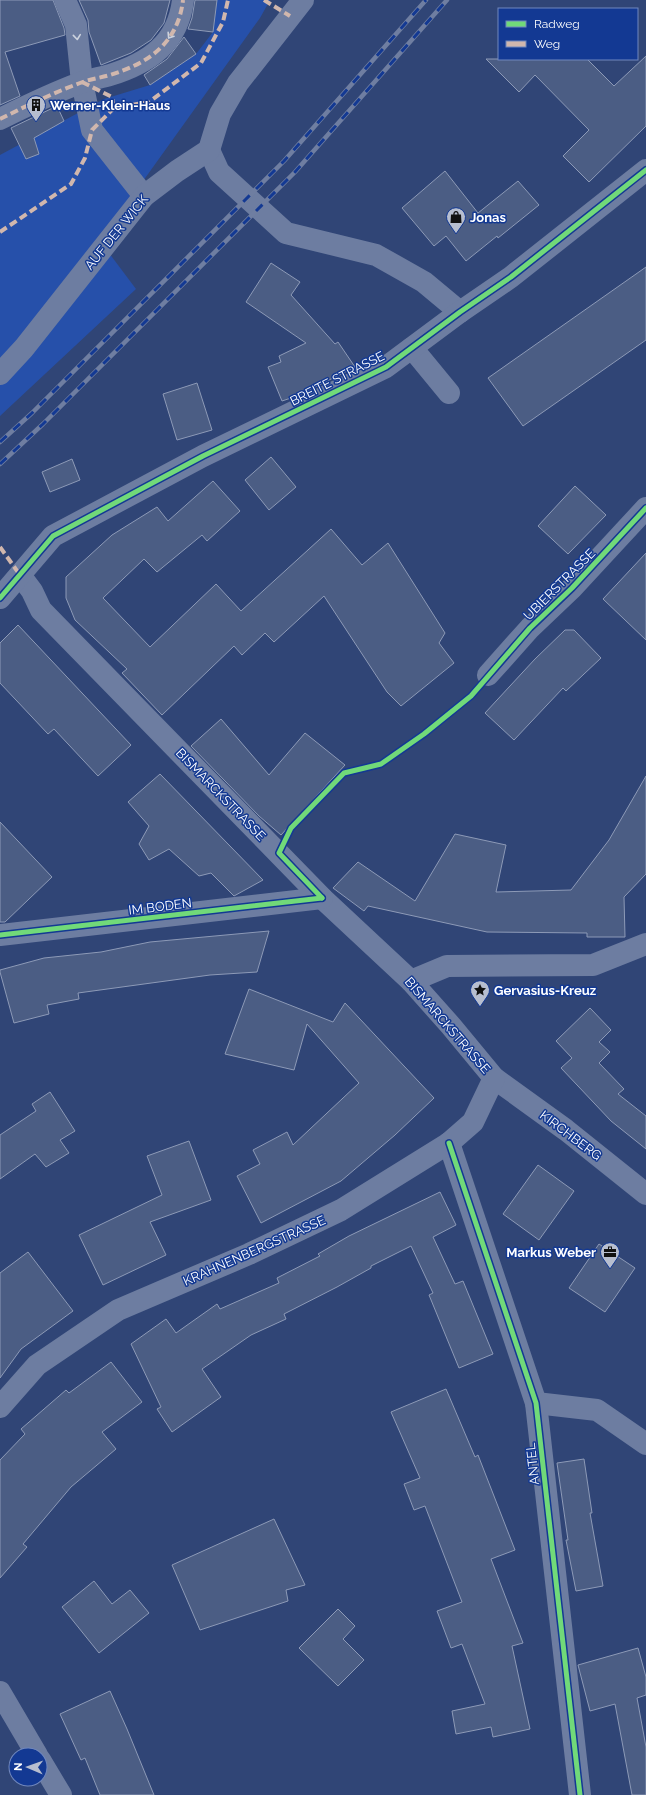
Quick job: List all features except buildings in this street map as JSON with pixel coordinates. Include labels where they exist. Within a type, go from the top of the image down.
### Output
[{"type":"street","points":[[65,0],[76,24],[82,82],[92,130],[144,196]]},
{"type":"street","points":[[0,119],[39,99],[82,82],[131,68],[152,56],[171,38],[182,13],[183,0]]},
{"type":"street","points":[[302,0],[238,83],[220,114],[209,150],[219,172],[286,233],[376,255],[424,282],[460,312]]},
{"type":"street","name":"AUF DER WICK","points":[[0,374],[24,348],[144,196],[176,171],[209,150]]},
{"type":"street","name":"BREITE STRASSE","points":[[0,598],[54,536],[203,456],[386,367],[460,312],[511,277],[645,173]]},
{"type":"street","points":[[412,348],[449,393]]},
{"type":"street","name":"UBIERSTRASSE","points":[[488,675],[530,628],[572,588],[646,508]]},
{"type":"street","name":"BISMARCKSTRASSE","points":[[20,575],[32,591],[41,610],[322,898],[410,981],[451,1026],[494,1078]]},
{"type":"street","name":"IM BODEN","points":[[0,935],[322,898]]},
{"type":"street","points":[[410,981],[447,966],[593,965],[646,944]]},
{"type":"street","name":"KRAHNENBERGSTRASSE","points":[[0,1407],[37,1364],[118,1310],[248,1254],[341,1210],[449,1143],[473,1122],[494,1078]]},
{"type":"street","name":"KIRCHBERG","points":[[494,1078],[566,1130],[646,1194]]},
{"type":"street","name":"ANTEL","points":[[449,1143],[536,1403],[580,1795]]},
{"type":"street","points":[[536,1403],[597,1410],[646,1444]]},
{"type":"street","points":[[0,1692],[32,1747]]},
{"type":"street","points":[[48,1773],[61,1795]]},
{"type":"shaded area","points":[[217,0],[270,0],[260,18],[100,241],[136,289],[0,416],[0,155],[104,99],[150,85],[196,54],[213,32]]},
{"type":"railway","points":[[0,442],[32,413],[284,161],[426,0]]},
{"type":"railway","points":[[0,464],[43,424],[295,172],[447,0]]},
{"type":"marked path","points":[[0,119],[60,91],[124,70],[149,57],[168,39],[175,28],[180,15],[183,0]]},
{"type":"marked path","points":[[0,232],[71,184],[85,158],[92,130],[114,108],[149,102],[201,63],[223,22],[228,0]]},
{"type":"marked path","points":[[264,0],[290,16]]},
{"type":"marked path","points":[[82,82],[112,97],[114,108]]},
{"type":"marked path","points":[[0,547],[20,575]]},
{"type":"cycle path","points":[[0,598],[53,536],[203,456],[386,367],[460,312],[511,277],[646,170]]},
{"type":"cycle path","points":[[322,898],[279,853],[291,828],[344,773],[381,764],[424,734],[471,696],[530,628],[572,588],[646,508]]},
{"type":"cycle path","points":[[0,935],[322,898]]},
{"type":"cycle path","points":[[449,1143],[536,1403],[580,1795]]},
{"type":"place","name":"Werner-Klein-Haus","points":[[36,122]]},
{"type":"place","name":"Jonas","points":[[456,234]]},
{"type":"place","name":"Gervasius-Kreuz","points":[[480,1007]]},
{"type":"place","name":"Markus Weber","points":[[610,1269]]}]
